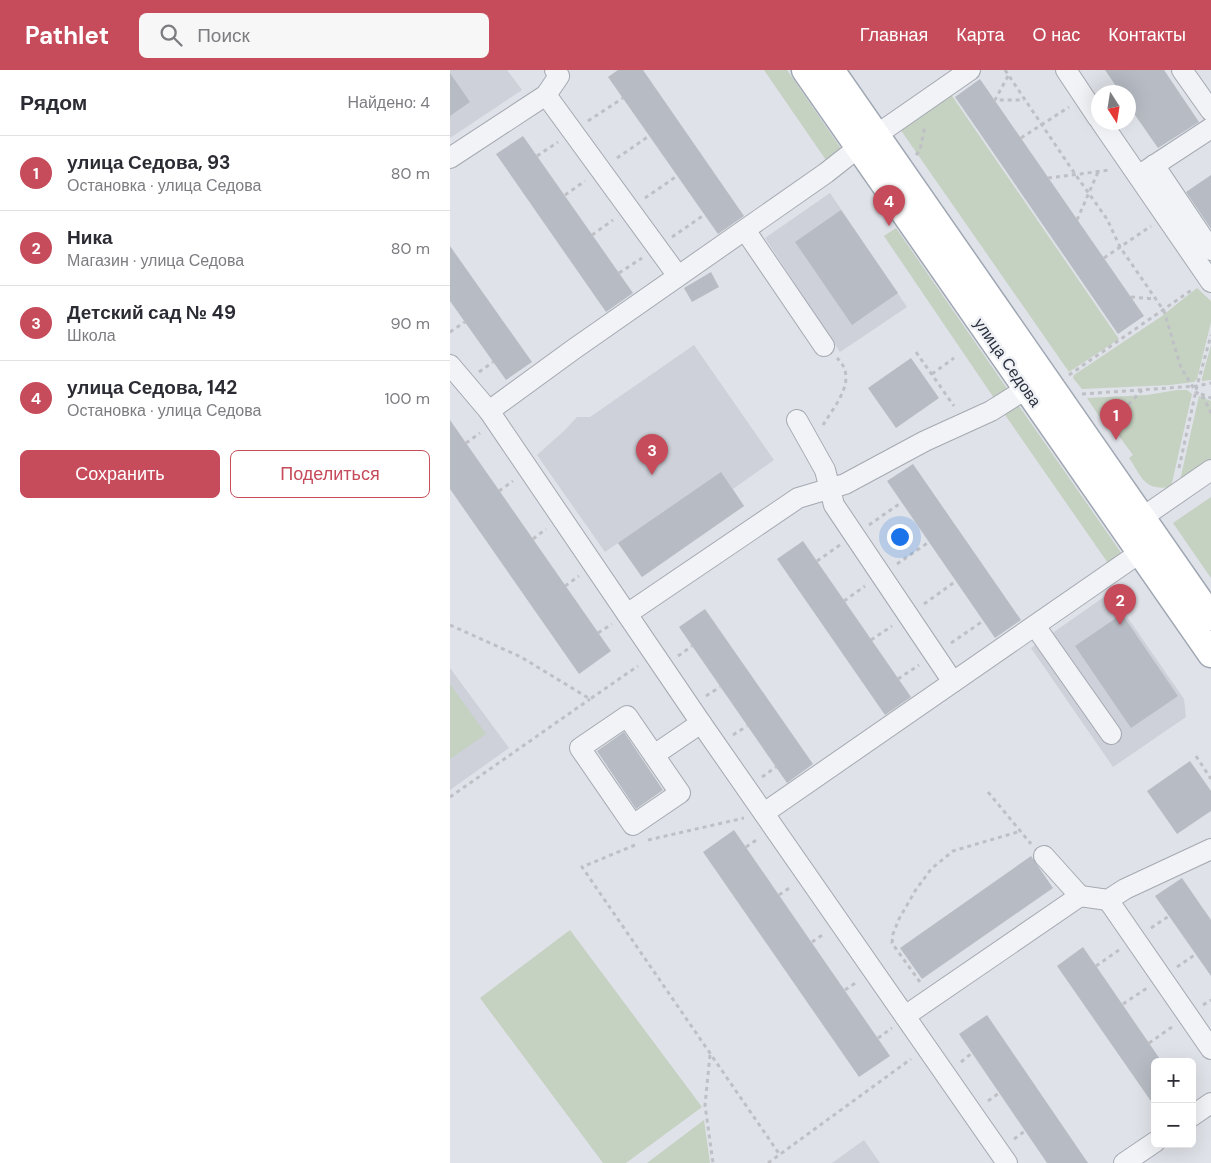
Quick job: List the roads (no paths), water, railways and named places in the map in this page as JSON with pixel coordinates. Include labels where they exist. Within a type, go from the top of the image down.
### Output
[{"type":"main road","name":"улица Седова","points":[[805,70],[867,141],[1046,381],[1149,546],[1211,654]]},
{"type":"main road","name":"улица Седова","points":[[831,70],[867,141]]},
{"type":"main road","name":"улица Седова","points":[[1149,546],[1211,617]]},
{"type":"lane","points":[[450,158],[546,95],[559,76],[555,70]]},
{"type":"lane","points":[[489,411],[580,356],[678,276],[970,70]]},
{"type":"lane","points":[[1066,70],[1091,108]]},
{"type":"lane","points":[[1182,70],[1210,107]]},
{"type":"lane","points":[[546,95],[678,276]]},
{"type":"lane","points":[[1141,170],[1211,128]]},
{"type":"lane","points":[[1108,130],[1141,170],[1208,266]]},
{"type":"lane","points":[[1141,170],[1166,217],[1208,266]]},
{"type":"lane","points":[[745,230],[824,346]]},
{"type":"lane","points":[[452,371],[489,411],[701,723],[1007,1163]]},
{"type":"lane","points":[[628,614],[798,498],[845,484],[925,441],[991,411],[1046,381]]},
{"type":"lane","points":[[797,420],[825,470],[834,505],[953,682]]},
{"type":"lane","points":[[1134,524],[1211,470]]},
{"type":"lane","points":[[764,813],[1149,546]]},
{"type":"lane","points":[[1035,626],[1111,734]]},
{"type":"lane","points":[[627,716],[654,755],[680,793],[633,825],[580,748],[627,716]]},
{"type":"lane","points":[[654,755],[701,723]]},
{"type":"lane","points":[[1044,856],[1080,896],[1108,900],[1125,889],[1211,849]]},
{"type":"lane","points":[[905,1016],[1080,896]]},
{"type":"lane","points":[[1108,900],[1211,1050]]},
{"type":"lane","points":[[1196,1113],[1211,1103]]},
{"type":"lane","points":[[1124,1163],[1151,1145]]},
{"type":"place","name":"улица Седова, 142","points":[[889,226]]},
{"type":"place","name":"улица Седова, 93","points":[[1116,440]]},
{"type":"place","name":"Детский сад № 49","points":[[652,475]]},
{"type":"place","name":"Ника","points":[[1120,625]]}]
